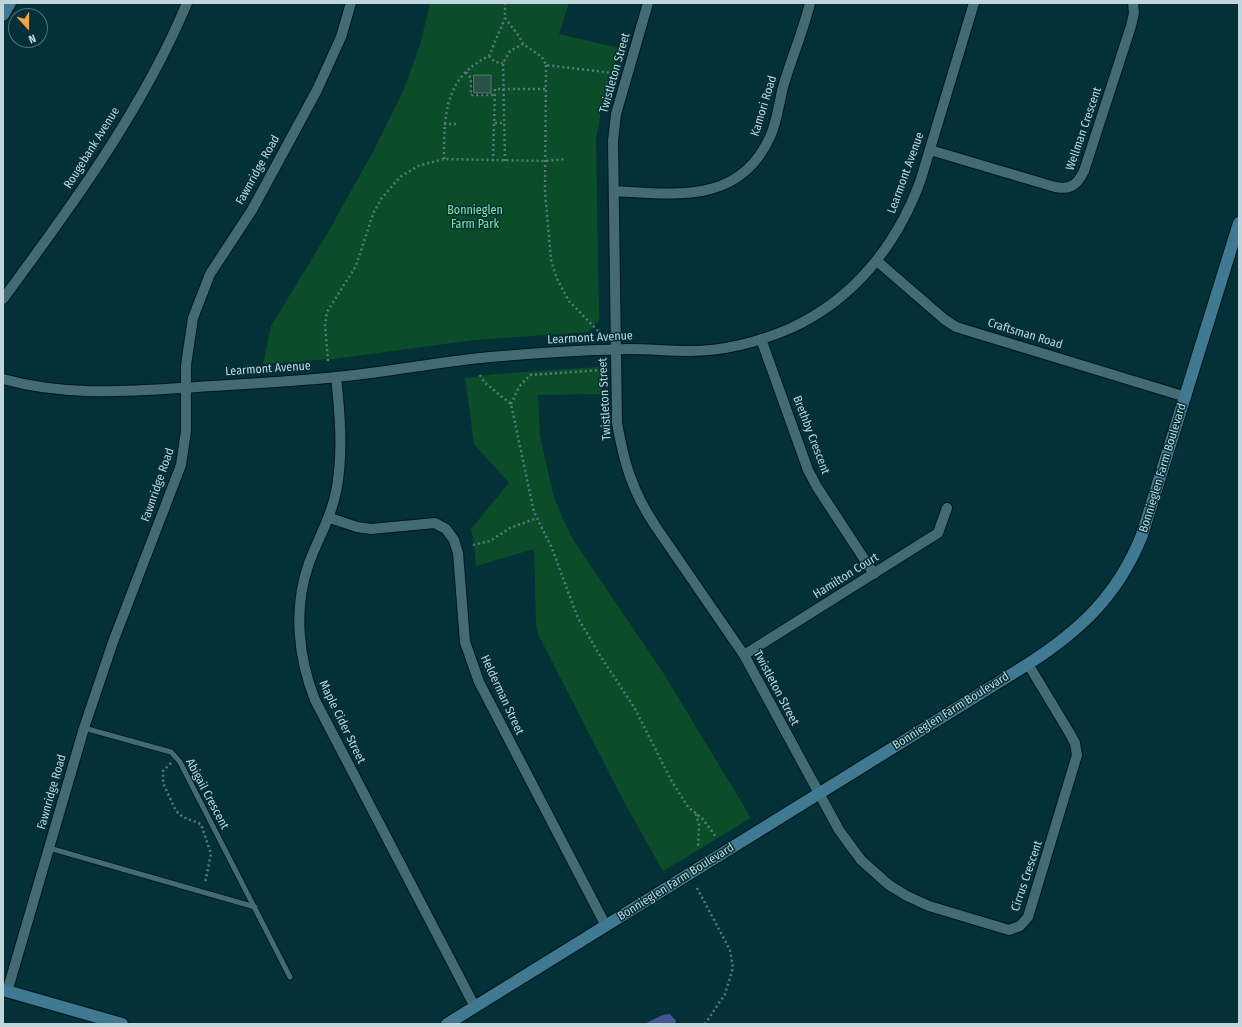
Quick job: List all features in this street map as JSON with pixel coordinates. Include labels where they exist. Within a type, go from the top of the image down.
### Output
[{"type":"street","points":[[3,14],[10,3]]},
{"type":"street","name":"Rougebank Avenue","points":[[3,298],[59,223],[107,152],[158,62],[187,3]]},
{"type":"street","name":"Fawnridge Road","points":[[5,991],[84,728],[113,642],[181,465],[186,431],[186,366],[193,318],[210,274],[252,210],[318,90],[341,37],[351,3]]},
{"type":"street","name":"Twistleton Street","points":[[648,3],[616,114],[613,141],[617,424],[622,453],[631,484],[654,524],[744,655],[818,793]]},
{"type":"street","name":"Kamori Road","points":[[614,192],[700,193],[727,185],[754,164],[770,136],[810,3]]},
{"type":"street","name":"Learmont Avenue","points":[[3,380],[37,387],[83,392],[108,392],[336,377],[489,358],[616,350],[711,350],[740,345],[762,339],[790,328],[820,312],[852,288],[877,261],[897,232],[908,212],[930,150],[974,3]]},
{"type":"street","name":"Wellman Crescent","points":[[930,150],[1055,187],[1069,188],[1075,186],[1084,171],[1130,26],[1134,12],[1133,3]]},
{"type":"street","name":"Bonnieglen Farm Boulevard","points":[[447,1024],[1028,664],[1064,639],[1088,618],[1112,590],[1125,571],[1142,535],[1239,222]]},
{"type":"street","name":"Craftsman Road","points":[[877,261],[944,319],[956,327],[1186,397]]},
{"type":"street","name":"Brethby Crescent","points":[[762,339],[808,470],[874,574]]},
{"type":"street","name":"Maple Cider Street","points":[[336,377],[340,437],[337,486],[330,518],[308,565],[301,599],[300,648],[308,683],[318,707],[475,1007]]},
{"type":"street","name":"Hamilton Court","points":[[744,655],[938,533],[947,508]]},
{"type":"street","name":"Helderman Street","points":[[330,518],[357,527],[372,529],[435,523],[446,530],[454,540],[458,552],[465,642],[471,662],[479,682],[606,926]]},
{"type":"street","name":"Cirrus Crescent","points":[[818,793],[850,846],[861,860],[889,885],[907,896],[929,906],[1009,930],[1020,926],[1028,917],[1078,755],[1075,743],[1069,732],[1028,664]]},
{"type":"street","points":[[5,991],[122,1024]]},
{"type":"lane","name":"Abigail Crescent","points":[[84,728],[171,752],[180,762],[290,977]]},
{"type":"lane","points":[[49,848],[255,907]]},
{"type":"path","points":[[444,159],[444,124],[450,96],[455,85],[466,72],[476,62],[489,56],[505,18],[506,3]]},
{"type":"path","points":[[505,18],[519,36],[523,44],[542,57],[546,65],[545,192],[551,260],[556,279],[569,301],[600,332]]},
{"type":"path","points":[[505,161],[505,89],[503,63],[510,51],[523,44]]},
{"type":"path","points":[[489,56],[495,62],[503,63]]},
{"type":"path","points":[[546,65],[613,73]]},
{"type":"path","points":[[466,72],[471,78],[471,95],[495,95]]},
{"type":"path","points":[[493,160],[495,89],[545,89]]},
{"type":"path","points":[[494,123],[505,123]]},
{"type":"path","points":[[444,124],[456,124]]},
{"type":"path","points":[[328,362],[325,325],[326,312],[356,266],[373,214],[381,199],[400,177],[418,166],[444,159],[545,161],[565,159]]},
{"type":"path","points":[[511,404],[520,387],[530,375],[602,370],[602,366]]},
{"type":"path","points":[[480,375],[484,382],[511,404],[534,512],[551,546],[578,618],[587,636],[634,707],[671,780],[688,807],[696,813],[716,837]]},
{"type":"path","points":[[473,545],[490,541],[510,528],[536,518]]},
{"type":"path","points":[[171,763],[163,771],[163,783],[176,810],[183,818],[201,824],[210,850],[211,854],[205,883]]},
{"type":"path","points":[[696,813],[699,825],[698,848]]},
{"type":"path","points":[[697,888],[730,950],[733,968],[725,994],[705,1024]]},
{"type":"green space","name":"Bonnieglen Farm Park","points":[[430,3],[569,3],[559,34],[619,48],[602,106],[596,139],[599,320],[589,332],[475,340],[333,359],[263,364],[271,326],[327,234],[374,150],[403,91],[420,45]]},
{"type":"green space","points":[[598,367],[600,370],[601,394],[538,395],[540,436],[553,494],[574,541],[664,674],[751,818],[663,871],[623,800],[539,636],[536,625],[534,549],[476,566],[474,541],[471,529],[509,483],[474,444],[465,378],[495,374]]},
{"type":"water","points":[[670,1014],[676,1021],[675,1024],[644,1024],[663,1015]]},
{"type":"building","points":[[474,75],[491,75],[491,93],[474,93]]}]
